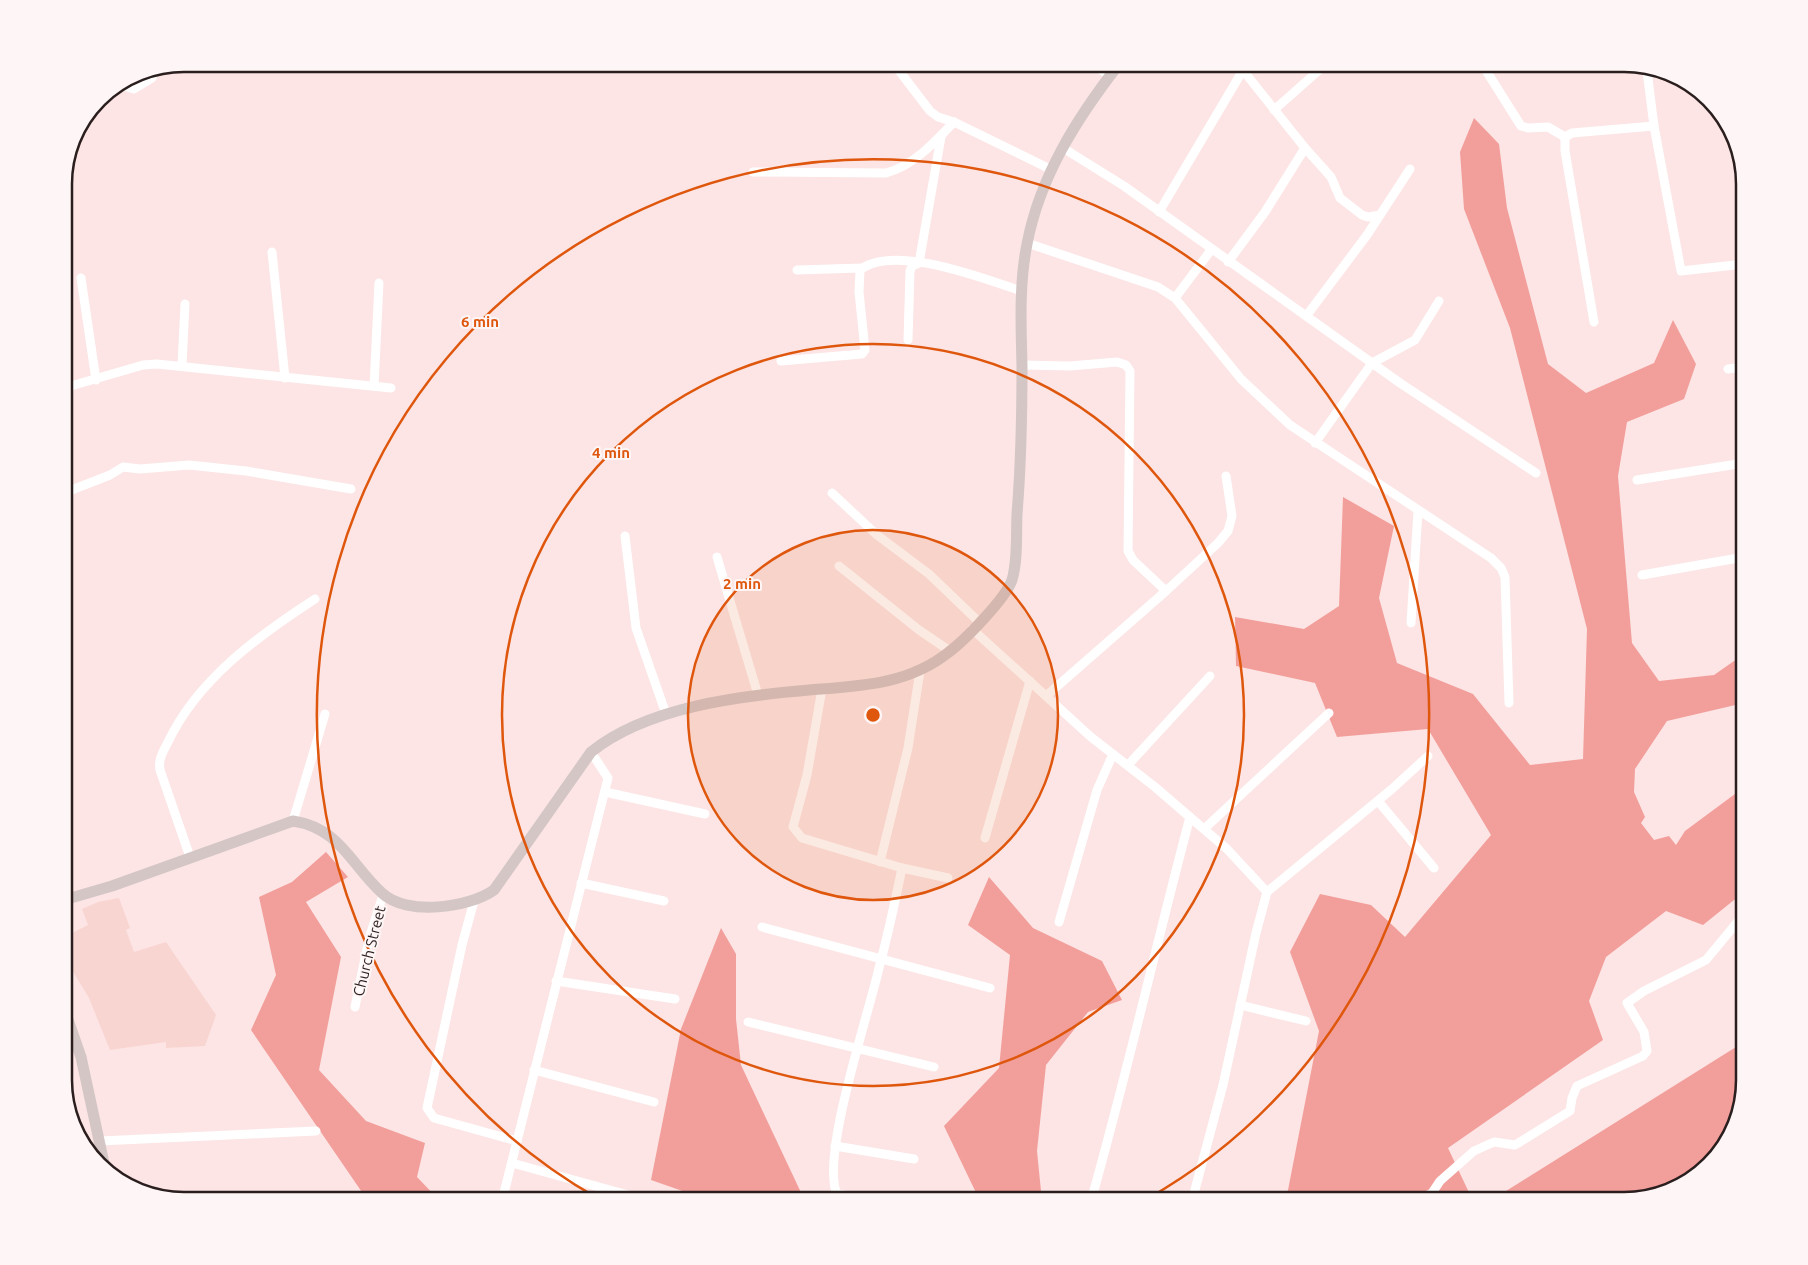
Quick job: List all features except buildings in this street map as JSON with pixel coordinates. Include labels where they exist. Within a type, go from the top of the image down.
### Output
[{"type":"street","points":[[901,73],[930,110],[938,117],[954,122],[1050,169]]},
{"type":"street","points":[[1106,73],[1110,76]]},
{"type":"street","points":[[73,897],[112,886],[190,856],[293,821],[308,824],[324,832],[346,850],[383,895],[422,906],[447,907],[474,901],[494,890],[507,874],[591,752],[600,744],[666,714],[758,695],[896,680],[920,671],[950,652],[998,603],[1013,578],[1020,473],[1021,291],[1027,243],[1042,189],[1050,169],[1112,73]]},
{"type":"street","points":[[1159,212],[1238,73]]},
{"type":"street","points":[[1246,73],[1305,148],[1331,177],[1338,194],[1344,202],[1368,218],[1380,215]]},
{"type":"street","points":[[1274,110],[1316,73]]},
{"type":"street","points":[[1488,73],[1521,126],[1528,128],[1548,127],[1565,137]]},
{"type":"street","points":[[1648,75],[1654,126],[1681,271],[1736,265]]},
{"type":"street","points":[[129,88],[134,89],[152,77]]},
{"type":"street","points":[[753,172],[886,173],[897,170],[909,162],[941,137],[954,122]]},
{"type":"street","points":[[1565,137],[1572,133],[1654,126]]},
{"type":"street","points":[[919,263],[941,137]]},
{"type":"street","points":[[1565,137],[1565,151],[1594,322]]},
{"type":"street","points":[[1063,148],[1124,186],[1211,250],[1372,363],[1536,473]]},
{"type":"street","points":[[1228,262],[1265,212],[1305,148]]},
{"type":"street","points":[[1306,315],[1380,215],[1410,169]]},
{"type":"street","points":[[1027,243],[1158,286],[1175,298],[1242,379],[1290,426],[1491,558],[1501,568],[1505,577],[1510,703]]},
{"type":"street","points":[[1175,298],[1211,250]]},
{"type":"street","points":[[272,252],[285,378]]},
{"type":"street","points":[[797,270],[862,268],[866,265],[892,260],[949,266],[1021,291]]},
{"type":"street","points":[[908,340],[910,271],[912,266],[919,263]]},
{"type":"street","points":[[781,361],[862,354],[865,350],[859,292],[860,270],[862,268]]},
{"type":"street","points":[[81,278],[96,380]]},
{"type":"street","points":[[374,386],[379,283]]},
{"type":"street","points":[[1315,443],[1372,363],[1415,340],[1440,301]]},
{"type":"street","points":[[182,365],[185,304]]},
{"type":"street","points":[[1022,365],[1070,366],[1117,362],[1126,365],[1130,372],[1128,550],[1133,560],[1166,590]]},
{"type":"street","points":[[73,386],[143,365],[182,365],[285,378],[391,388]]},
{"type":"street","points":[[1728,369],[1736,368]]},
{"type":"street","points":[[1637,480],[1736,464]]},
{"type":"street","points":[[73,489],[123,467],[140,468],[180,465],[246,471],[351,489]]},
{"type":"street","points":[[1046,696],[1218,543],[1228,531],[1232,516],[1226,476]]},
{"type":"street","points":[[832,493],[877,535],[929,574],[976,626],[1030,681],[1113,754],[1228,850],[1267,892]]},
{"type":"street","points":[[1411,623],[1418,511]]},
{"type":"street","points":[[625,536],[636,628],[666,714]]},
{"type":"street","points":[[717,558],[758,695]]},
{"type":"street","points":[[1642,575],[1736,558]]},
{"type":"street","points":[[839,566],[919,630],[950,652]]},
{"type":"street","points":[[190,856],[159,765],[159,759],[171,734],[216,675],[271,628],[315,599]]},
{"type":"street","points":[[880,862],[908,748],[920,671]]},
{"type":"street","points":[[1128,765],[1210,676]]},
{"type":"street","points":[[985,838],[1030,681]]},
{"type":"street","points":[[822,689],[807,775],[793,827],[802,838],[880,862],[948,878]]},
{"type":"street","points":[[1204,829],[1329,713]]},
{"type":"street","points":[[293,821],[325,714]]},
{"type":"street","points":[[504,1192],[608,778],[591,752]]},
{"type":"street","points":[[1059,922],[1097,790],[1113,754]]},
{"type":"street","points":[[1194,1192],[1223,1085],[1267,892],[1378,801],[1428,756]]},
{"type":"street","points":[[605,792],[705,814]]},
{"type":"street","points":[[1378,801],[1434,868]]},
{"type":"street","points":[[1094,1192],[1122,1092],[1153,955],[1190,817]]},
{"type":"street","points":[[838,1192],[832,1166],[835,1146],[882,958],[902,868]]},
{"type":"street","points":[[581,883],[664,901]]},
{"type":"street","name":"Church Street","points":[[355,1007],[369,939],[383,895]]},
{"type":"street","points":[[474,901],[462,945],[428,1108],[434,1118],[517,1141]]},
{"type":"street","points":[[1433,1192],[1440,1182],[1474,1151],[1494,1142],[1515,1145],[1570,1111],[1572,1098],[1577,1086],[1643,1056],[1647,1051],[1644,1032],[1627,1003],[1644,991],[1706,960],[1736,924]]},
{"type":"street","points":[[762,927],[990,988]]},
{"type":"street","points":[[556,981],[675,999]]},
{"type":"street","points":[[1240,1005],[1306,1021]]},
{"type":"street","points":[[748,1022],[934,1067]]},
{"type":"street","points":[[73,1034],[81,1057],[103,1157]]},
{"type":"street","points":[[534,1070],[654,1102]]},
{"type":"street","points":[[100,1141],[316,1130]]},
{"type":"street","points":[[835,1146],[914,1159]]},
{"type":"street","points":[[512,1163],[617,1192]]},
{"type":"shaded area","points":[[1474,118],[1499,144],[1507,208],[1548,364],[1586,393],[1654,363],[1673,320],[1696,364],[1684,399],[1627,422],[1618,476],[1632,643],[1659,681],[1714,675],[1736,660],[1736,705],[1667,721],[1635,769],[1634,792],[1645,817],[1641,823],[1654,840],[1669,836],[1676,845],[1685,831],[1736,793],[1736,898],[1703,925],[1666,911],[1606,957],[1589,1001],[1603,1040],[1448,1148],[1469,1192],[1287,1192],[1319,1031],[1290,952],[1320,894],[1371,905],[1405,937],[1491,835],[1428,729],[1337,737],[1315,683],[1236,666],[1235,617],[1304,629],[1339,606],[1343,497],[1394,526],[1379,598],[1397,663],[1473,694],[1530,765],[1583,759],[1587,629],[1510,328],[1464,209],[1460,152]]},
{"type":"shaded area","points":[[326,852],[348,877],[306,902],[341,957],[319,1070],[366,1121],[425,1143],[417,1177],[431,1192],[362,1192],[251,1030],[276,975],[259,897],[292,882]]},
{"type":"shaded area","points":[[989,877],[1033,928],[1102,961],[1122,1000],[1088,1012],[1046,1065],[1037,1151],[1041,1192],[976,1192],[944,1126],[999,1068],[1010,955],[968,925]]},
{"type":"shaded area","points":[[119,898],[130,928],[126,930],[134,952],[166,942],[216,1015],[205,1046],[166,1048],[166,1042],[110,1050],[89,998],[73,972],[73,932],[88,925],[82,909],[98,902]]},
{"type":"shaded area","points":[[721,928],[736,954],[736,1019],[741,1065],[801,1192],[685,1192],[651,1180],[681,1029]]},
{"type":"shaded area","points":[[1736,1047],[1735,1095],[1730,1117],[1717,1143],[1686,1174],[1666,1184],[1638,1192],[1504,1192]]}]
